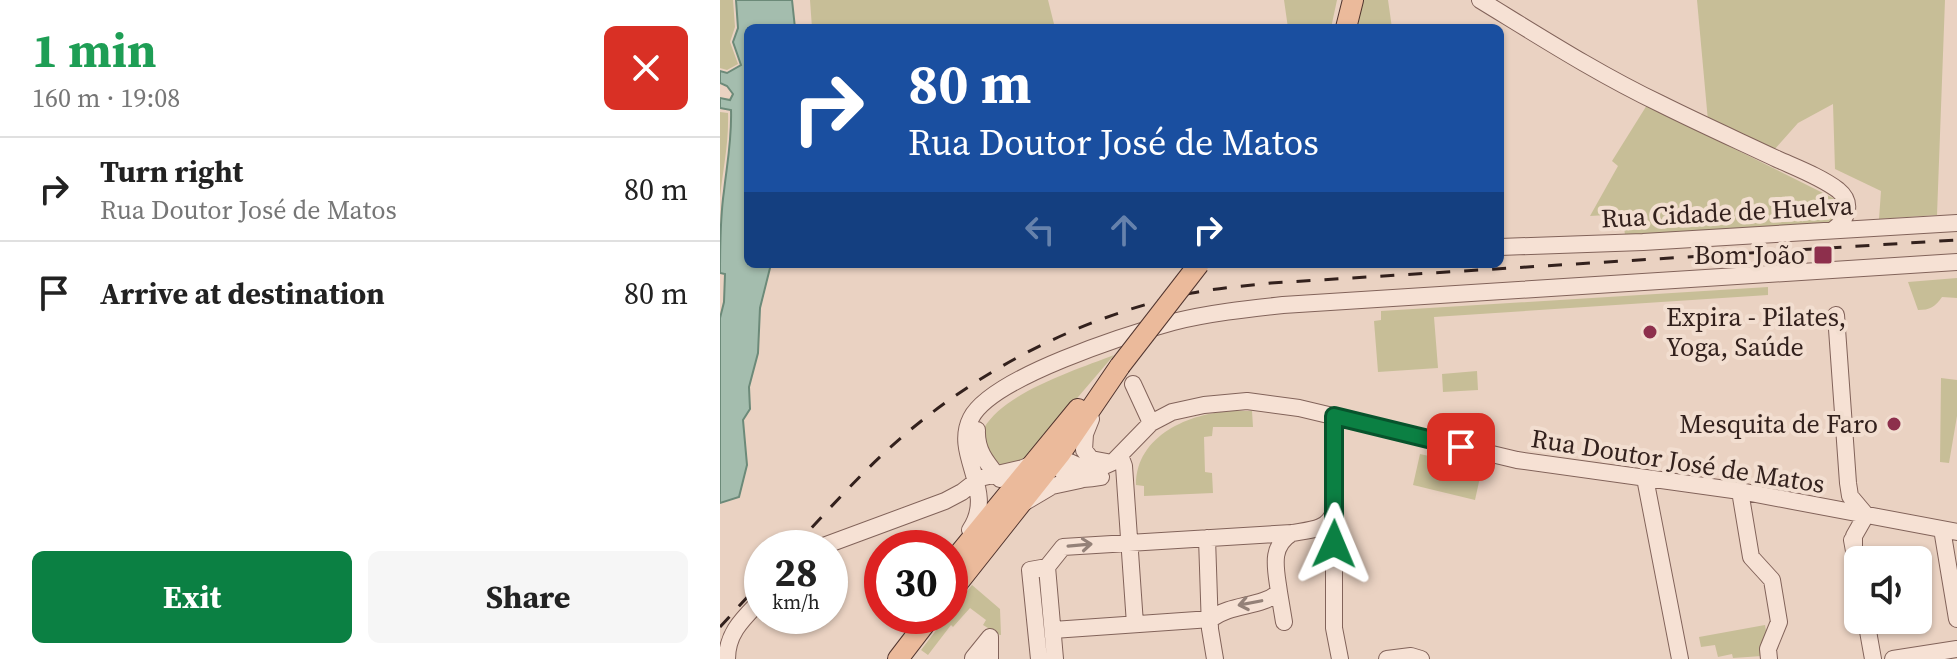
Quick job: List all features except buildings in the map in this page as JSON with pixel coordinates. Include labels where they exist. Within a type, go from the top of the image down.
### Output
[{"type":"main road","points":[[1347,24],[1353,0]]},
{"type":"main road","points":[[968,570],[1010,518],[1038,492],[1056,459],[1116,372],[1196,268]]},
{"type":"main road","points":[[966,530],[988,486],[1032,464],[1070,417],[1116,372]]},
{"type":"main road","points":[[885,659],[909,634]]},
{"type":"main road","points":[[898,659],[914,634]]},
{"type":"street","points":[[1480,0],[1658,103],[1816,178],[1839,191],[1857,217],[1884,227]]},
{"type":"street","points":[[1833,230],[1844,222],[1847,204]]},
{"type":"street","name":"Rua Cidade de Huelva","points":[[1504,247],[1643,242],[1957,223]]},
{"type":"street","points":[[968,562],[1008,508],[988,486],[969,457],[968,430],[971,418],[980,407],[1019,380],[1064,360],[1174,322],[1221,312],[1283,305],[1957,262]]},
{"type":"street","points":[[1836,315],[1848,483],[1850,496],[1866,515],[1854,536],[1854,546]]},
{"type":"street","points":[[988,486],[976,441],[981,421],[1000,401],[1064,360]]},
{"type":"street","points":[[1116,372],[1091,419],[1083,443],[1091,459],[1119,461]]},
{"type":"street","points":[[1133,384],[1151,423]]},
{"type":"street","points":[[1095,392],[1062,434],[1056,459],[1059,470],[1067,476],[1095,479]]},
{"type":"street","name":"Rua Doutor José de Matos","points":[[1204,405],[1259,401],[1517,460],[1740,491],[1949,531]]},
{"type":"street","points":[[848,537],[962,492],[988,486],[1038,492],[1066,482],[1110,475],[1151,423],[1172,412],[1204,405]]},
{"type":"street","points":[[1032,464],[1047,458],[1095,469],[1119,461],[1176,415],[1204,405]]},
{"type":"street","points":[[1334,416],[1334,628],[1340,659]]},
{"type":"street","points":[[1119,461],[1135,624]]},
{"type":"street","points":[[1645,478],[1680,659]]},
{"type":"street","points":[[1825,508],[1840,502],[1846,495],[1848,483]]},
{"type":"street","points":[[1848,483],[1847,512],[1853,546]]},
{"type":"street","points":[[1740,491],[1751,557],[1772,580],[1779,622],[1768,649],[1769,659]]},
{"type":"street","points":[[1825,508],[1842,516],[1853,546]]},
{"type":"street","points":[[1039,659],[1030,570],[1047,567],[1063,547],[1292,533],[1318,528],[1330,522],[1334,511]]},
{"type":"street","points":[[1318,528],[1331,536],[1334,544]]},
{"type":"street","points":[[1949,531],[1957,619]]},
{"type":"street","points":[[1275,557],[1280,542],[1292,533]]},
{"type":"street","points":[[1264,535],[1272,540],[1284,622]]},
{"type":"street","points":[[1207,538],[1215,659]]},
{"type":"street","points":[[1047,567],[1055,659]]},
{"type":"street","points":[[1053,630],[1211,619],[1226,609],[1267,600],[1279,592]]},
{"type":"street","points":[[727,659],[728,644],[734,629],[744,618]]},
{"type":"street","points":[[1869,634],[1873,659]]},
{"type":"street","points":[[1893,659],[1957,649]]},
{"type":"street","points":[[1387,659],[1411,656],[1421,659]]},
{"type":"shaded area","points":[[720,0],[733,0],[735,27],[730,42],[738,64],[727,70],[720,68]]},
{"type":"shaded area","points":[[736,0],[792,0],[795,24],[744,24],[744,268],[770,268],[760,308],[758,353],[749,387],[750,409],[743,420],[747,465],[739,497],[720,503],[720,318],[725,274],[720,273],[720,232],[731,110],[720,108],[720,98],[730,100],[733,94],[720,83],[720,71],[727,73],[741,65],[733,42],[738,28]]},
{"type":"shaded area","points":[[810,0],[1048,0],[1054,24],[812,24]]},
{"type":"shaded area","points":[[1284,0],[1337,0],[1332,24],[1287,24]]},
{"type":"shaded area","points":[[1363,0],[1388,0],[1391,24],[1358,24]]},
{"type":"shaded area","points":[[1697,0],[1945,0],[1937,215],[1879,219],[1881,191],[1835,169],[1833,104],[1798,123],[1773,151],[1708,121]]},
{"type":"shaded area","points":[[1647,105],[1837,200],[1842,207],[1841,215],[1829,225],[1625,236],[1623,214],[1590,216],[1618,166],[1612,161]]},
{"type":"shaded area","points":[[720,112],[728,113],[728,124],[720,198]]},
{"type":"shaded area","points":[[1957,278],[1957,298],[1942,297],[1932,307],[1918,310],[1908,282]]},
{"type":"shaded area","points":[[1768,287],[1768,295],[1434,317],[1438,368],[1378,372],[1374,321],[1381,320],[1381,311]]},
{"type":"shaded area","points":[[1114,355],[1025,459],[1004,467],[991,455],[984,428],[994,415],[1024,393]]},
{"type":"shaded area","points":[[1477,371],[1478,390],[1443,392],[1442,374]]},
{"type":"shaded area","points":[[1941,378],[1957,380],[1957,416],[1949,463],[1940,462]]},
{"type":"shaded area","points":[[1232,411],[1252,411],[1253,427],[1213,427],[1212,436],[1204,437],[1205,472],[1212,473],[1213,493],[1144,496],[1144,486],[1136,485],[1138,468],[1155,440],[1183,422]]},
{"type":"shaded area","points":[[1420,454],[1482,468],[1475,500],[1413,485]]},
{"type":"shaded area","points":[[972,585],[1000,609],[1001,635],[985,632],[988,628],[983,625],[986,620],[970,608],[968,610],[968,590]]},
{"type":"shaded area","points":[[1765,625],[1767,637],[1760,646],[1762,656],[1733,658],[1732,654],[1718,657],[1715,645],[1701,647],[1699,637]]},
{"type":"shaded area","points":[[933,634],[944,634],[928,655],[921,650]]},
{"type":"railway","points":[[810,530],[893,444],[973,384],[1007,363],[1079,328],[1154,302],[1202,291],[1271,283],[1957,240]]},
{"type":"railway","points":[[720,627],[744,601]]},
{"type":"place","name":"Bom João","points":[[1823,255]]},
{"type":"place","name":"Expira - Pilates, Yoga, Saúde","points":[[1650,332]]},
{"type":"place","name":"Mesquita de Faro","points":[[1894,424]]},
{"type":"route","points":[[1334,544],[1334,416],[1461,447]]}]
